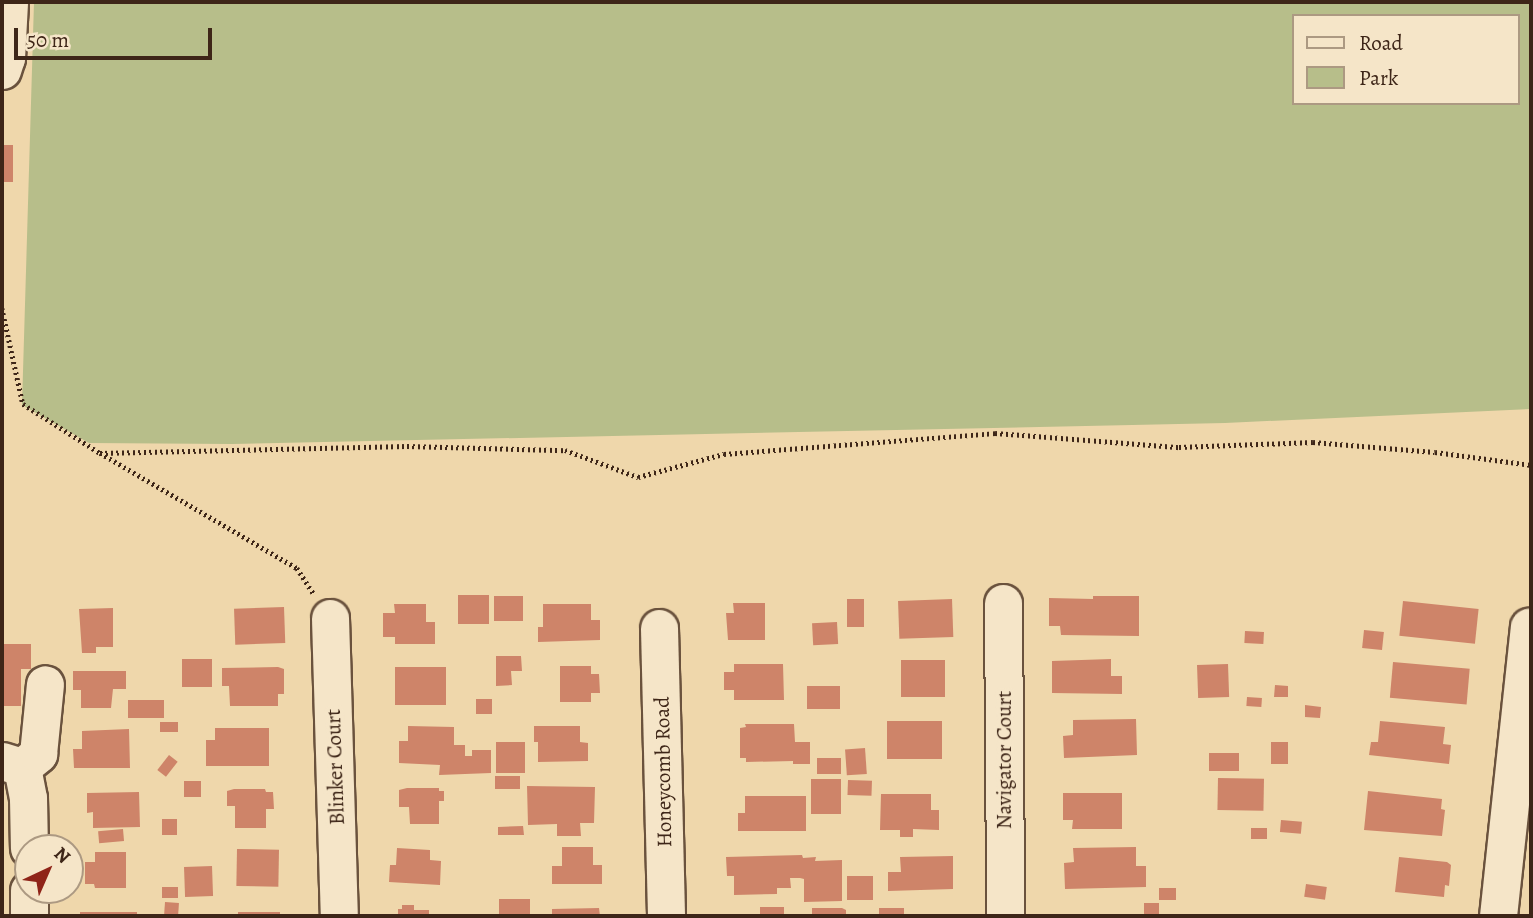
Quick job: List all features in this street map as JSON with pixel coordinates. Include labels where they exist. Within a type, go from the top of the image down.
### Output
[{"type":"street","points":[[2,70],[6,58],[9,2]]},
{"type":"street","name":"Navigator Court","points":[[1003,604],[1005,916]]},
{"type":"street","name":"Blinker Court","points":[[330,618],[339,916]]},
{"type":"street","points":[[1498,916],[1529,627]]},
{"type":"street","name":"Honeycomb Road","points":[[659,628],[666,916]]},
{"type":"street","points":[[29,834],[28,798],[12,764],[38,754],[45,684]]},
{"type":"path","points":[[2,308],[23,404],[100,453],[297,568],[330,618]]},
{"type":"path","points":[[100,453],[407,446],[565,450],[638,477],[724,454],[996,433],[1179,447],[1313,442],[1435,452],[1531,465]]},
{"type":"green space","points":[[34,2],[1531,2],[1531,409],[1225,423],[232,444],[89,443],[22,405]]},
{"type":"building","points":[[2,145],[13,145],[13,182],[2,182]]},
{"type":"building","points":[[458,595],[489,595],[489,624],[458,624]]},
{"type":"building","points":[[494,596],[523,596],[523,621],[494,621]]},
{"type":"building","points":[[1093,596],[1139,596],[1139,636],[1061,635],[1060,626],[1049,626],[1049,598],[1093,599]]},
{"type":"building","points":[[847,599],[864,599],[864,627],[847,627]]},
{"type":"building","points":[[952,599],[953,637],[899,639],[898,601]]},
{"type":"building","points":[[1403,601],[1479,609],[1475,644],[1399,636]]},
{"type":"building","points":[[733,603],[765,603],[765,640],[728,640],[726,613],[734,613]]},
{"type":"building","points":[[394,604],[426,604],[426,622],[435,622],[435,644],[395,644],[395,637],[383,637],[383,613],[395,613]]},
{"type":"building","points":[[543,604],[591,604],[591,620],[600,620],[600,640],[538,642],[538,627],[543,627]]},
{"type":"building","points":[[284,607],[285,643],[235,645],[234,609]]},
{"type":"building","points":[[113,608],[113,647],[96,647],[96,653],[82,653],[79,609]]},
{"type":"building","points":[[837,622],[838,644],[813,645],[812,623]]},
{"type":"building","points":[[1364,630],[1384,632],[1382,650],[1362,648]]},
{"type":"building","points":[[1245,631],[1264,632],[1263,644],[1244,643]]},
{"type":"building","points":[[2,644],[31,644],[31,669],[21,669],[21,706],[2,706]]},
{"type":"building","points":[[496,656],[521,656],[522,671],[511,671],[512,685],[496,686]]},
{"type":"building","points":[[182,659],[212,659],[212,687],[182,687]]},
{"type":"building","points":[[1111,659],[1111,676],[1122,676],[1122,694],[1052,693],[1052,661]]},
{"type":"building","points":[[901,660],[945,660],[945,697],[901,697]]},
{"type":"building","points":[[1393,662],[1470,669],[1467,705],[1390,698]]},
{"type":"building","points":[[734,664],[783,664],[784,700],[734,700],[734,690],[724,690],[724,672],[734,672]]},
{"type":"building","points":[[1228,664],[1229,697],[1198,698],[1197,665]]},
{"type":"building","points":[[560,666],[591,666],[591,674],[599,674],[600,693],[591,693],[591,702],[560,702]]},
{"type":"building","points":[[395,667],[446,667],[446,705],[395,705]]},
{"type":"building","points":[[222,668],[284,669],[284,694],[278,694],[278,706],[230,706],[229,686],[222,686]]},
{"type":"building","points":[[73,671],[126,671],[126,689],[113,689],[111,708],[81,708],[81,690],[73,690]]},
{"type":"building","points":[[1275,685],[1288,686],[1288,697],[1274,697]]},
{"type":"building","points":[[807,686],[840,686],[840,709],[807,709]]},
{"type":"building","points":[[1247,697],[1262,698],[1261,707],[1246,706]]},
{"type":"building","points":[[476,699],[492,699],[492,714],[476,714]]},
{"type":"building","points":[[128,700],[164,700],[164,718],[128,718]]},
{"type":"building","points":[[1305,705],[1321,707],[1320,718],[1305,717]]},
{"type":"building","points":[[1136,719],[1137,755],[1064,758],[1063,736],[1073,735],[1073,720]]},
{"type":"building","points":[[887,721],[942,721],[942,759],[887,759]]},
{"type":"building","points":[[1380,721],[1445,727],[1443,744],[1451,745],[1449,764],[1369,755],[1371,742],[1378,742]]},
{"type":"building","points":[[160,722],[178,722],[178,732],[160,732]]},
{"type":"building","points":[[745,724],[794,724],[795,742],[810,742],[810,764],[793,764],[793,761],[746,762],[746,758],[740,758],[740,728],[746,727]]},
{"type":"building","points":[[408,726],[454,727],[454,745],[465,745],[465,756],[472,756],[472,750],[491,750],[491,773],[439,775],[440,765],[399,763],[399,741],[408,741]]},
{"type":"building","points":[[534,726],[580,726],[580,742],[588,743],[588,761],[538,762],[538,742],[534,742]]},
{"type":"building","points":[[215,728],[269,728],[269,766],[206,766],[206,740],[215,740]]},
{"type":"building","points":[[129,729],[130,768],[74,768],[73,749],[82,749],[82,731]]},
{"type":"building","points":[[496,742],[525,742],[525,773],[496,773]]},
{"type":"building","points":[[1271,742],[1288,742],[1288,764],[1271,764]]},
{"type":"building","points":[[865,748],[867,774],[847,775],[845,749]]},
{"type":"building","points":[[1209,753],[1239,753],[1239,771],[1209,771]]},
{"type":"building","points":[[169,755],[178,762],[166,777],[157,770]]},
{"type":"building","points":[[817,758],[841,758],[841,774],[817,774]]},
{"type":"building","points":[[495,776],[520,776],[520,789],[495,789]]},
{"type":"building","points":[[1218,778],[1264,779],[1263,811],[1217,810]]},
{"type":"building","points":[[811,779],[841,779],[841,814],[811,814]]},
{"type":"building","points":[[848,780],[872,781],[871,796],[847,795]]},
{"type":"building","points":[[184,781],[201,781],[201,797],[184,797]]},
{"type":"building","points":[[527,786],[595,787],[594,823],[580,823],[581,836],[557,836],[557,824],[528,825]]},
{"type":"building","points":[[439,788],[439,791],[444,791],[444,801],[439,801],[439,824],[410,824],[409,807],[399,807],[399,790]]},
{"type":"building","points":[[265,789],[266,792],[273,792],[274,809],[266,809],[266,828],[235,828],[235,806],[227,806],[227,791]]},
{"type":"building","points":[[1368,791],[1442,799],[1441,809],[1445,810],[1442,836],[1364,830]]},
{"type":"building","points":[[139,792],[140,827],[93,828],[93,812],[87,813],[87,793]]},
{"type":"building","points":[[1063,793],[1122,793],[1122,829],[1072,829],[1073,820],[1063,820]]},
{"type":"building","points":[[881,794],[931,794],[931,810],[939,810],[939,830],[913,829],[913,837],[900,837],[900,830],[880,830]]},
{"type":"building","points":[[745,796],[806,796],[806,831],[738,831],[738,813],[745,813]]},
{"type":"building","points":[[162,819],[177,819],[177,835],[162,835]]},
{"type":"building","points":[[1281,820],[1302,822],[1301,834],[1280,832]]},
{"type":"building","points":[[523,826],[524,835],[498,835],[498,827]]},
{"type":"building","points":[[1251,828],[1267,828],[1267,839],[1251,839]]},
{"type":"building","points":[[123,829],[124,841],[99,843],[98,831]]},
{"type":"building","points":[[562,847],[593,847],[593,865],[602,865],[602,884],[552,884],[552,866],[562,866]]},
{"type":"building","points":[[1136,847],[1136,866],[1146,866],[1146,887],[1065,889],[1064,863],[1074,862],[1073,848]]},
{"type":"building","points":[[397,848],[430,850],[430,860],[441,861],[440,885],[389,882],[390,865],[396,865]]},
{"type":"building","points":[[237,849],[279,850],[278,887],[236,886]]},
{"type":"building","points":[[95,852],[126,852],[126,888],[95,888],[94,884],[85,884],[85,862],[95,862]]},
{"type":"building","points":[[802,855],[803,858],[816,857],[815,861],[842,860],[842,901],[804,902],[804,879],[800,878],[790,878],[791,888],[777,888],[777,894],[734,895],[734,876],[727,876],[726,857]]},
{"type":"building","points":[[953,856],[953,889],[888,891],[888,872],[901,872],[900,857]]},
{"type":"building","points":[[1399,857],[1447,862],[1451,865],[1449,886],[1445,885],[1444,897],[1395,892]]},
{"type":"building","points":[[212,866],[213,896],[185,897],[184,867]]},
{"type":"building","points":[[847,876],[873,876],[873,900],[847,900]]},
{"type":"building","points":[[1306,884],[1327,887],[1325,900],[1304,897]]},
{"type":"building","points":[[162,887],[178,887],[178,898],[162,898]]},
{"type":"building","points":[[1159,888],[1176,888],[1176,900],[1159,900]]},
{"type":"building","points":[[499,899],[530,899],[530,916],[499,916]]},
{"type":"building","points":[[165,902],[179,903],[178,916],[164,916]]},
{"type":"building","points":[[1144,903],[1159,903],[1159,916],[1144,916]]},
{"type":"building","points":[[402,905],[414,905],[414,910],[429,910],[429,916],[398,916],[398,909],[402,909]]},
{"type":"building","points":[[760,907],[784,907],[784,916],[760,916]]},
{"type":"building","points":[[599,908],[600,916],[552,916],[552,909]]},
{"type":"building","points":[[812,908],[842,908],[846,910],[846,916],[812,916]]},
{"type":"building","points":[[879,908],[904,908],[904,916],[879,916]]},
{"type":"building","points":[[80,912],[137,912],[137,916],[80,916]]},
{"type":"building","points":[[238,912],[280,912],[280,916],[238,916]]}]
